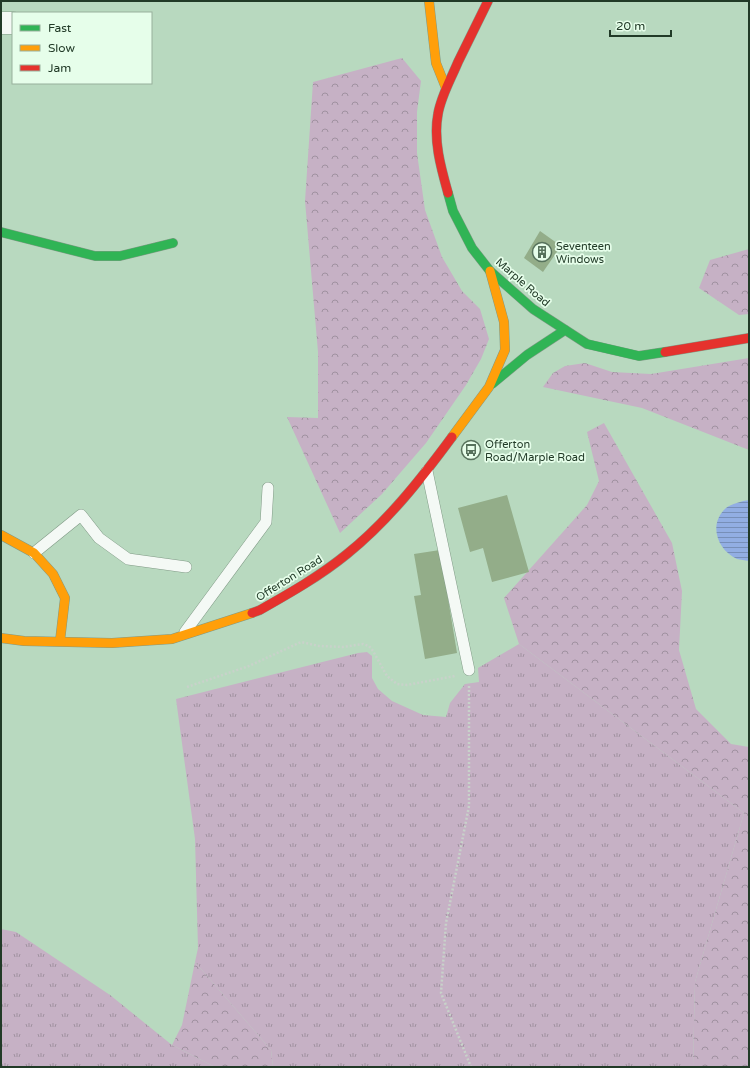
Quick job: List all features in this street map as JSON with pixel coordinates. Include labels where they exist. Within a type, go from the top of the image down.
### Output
[{"type":"main road","points":[[429,1],[436,63],[446,88]]},
{"type":"main road","name":"Marple Road","points":[[488,1],[446,88],[438,114],[438,150],[443,176],[453,211],[472,248],[490,271],[534,309],[587,344],[639,356],[749,338]]},
{"type":"main road","points":[[1,232],[95,256],[120,256],[173,243]]},
{"type":"main road","name":"Offerton Road","points":[[1,638],[112,643],[172,639],[260,610],[309,582],[347,554],[384,520],[427,471],[489,387],[505,350],[504,322],[490,271]]},
{"type":"main road","name":"Offerton Road","points":[[489,387],[527,355],[565,330]]},
{"type":"main road","points":[[1,535],[34,553],[53,574],[65,598],[60,641]]},
{"type":"street","points":[[1,23],[12,23]]},
{"type":"lane","points":[[427,471],[469,670]]},
{"type":"lane","points":[[183,635],[266,522],[268,488]]},
{"type":"lane","points":[[34,553],[81,515],[99,538],[128,559],[186,567]]},
{"type":"path","points":[[187,688],[249,666],[301,642],[319,646],[343,647],[362,644],[369,646],[387,676],[397,684],[407,685],[454,676],[469,670],[469,806],[446,923],[441,993],[472,1067]]},
{"type":"green space","points":[[402,58],[421,81],[417,112],[417,153],[425,210],[442,257],[462,291],[480,309],[489,339],[481,359],[466,385],[426,443],[382,494],[340,533],[287,417],[318,418],[318,352],[305,201],[313,82]]},
{"type":"green space","points":[[749,249],[749,314],[739,315],[699,288],[710,260]]},
{"type":"green space","points":[[749,358],[749,450],[642,408],[543,387],[553,373],[565,366],[585,363],[612,372],[651,374]]},
{"type":"green space","points":[[604,423],[672,543],[682,591],[679,650],[696,709],[731,744],[749,747],[749,1067],[693,1067],[695,982],[744,813],[519,644],[504,598],[587,505],[599,481],[587,432]]},
{"type":"green space","points":[[519,644],[744,813],[695,982],[693,1067],[273,1067],[271,1050],[195,962],[198,948],[195,839],[176,699],[367,652],[372,656],[372,678],[378,689],[392,701],[423,715],[446,717],[450,703],[465,684],[479,682],[478,668]]},
{"type":"green space","points":[[1,929],[16,932],[110,995],[172,1045],[215,1067],[1,1067]]},
{"type":"green space","points":[[195,962],[271,1050],[273,1067],[215,1067],[172,1045],[182,1025]]},
{"type":"water","points":[[749,500],[749,561],[737,559],[730,555],[720,543],[716,529],[720,514],[726,508]]},
{"type":"building","name":"Seventeen Windows","points":[[540,231],[561,246],[543,272],[524,258]]},
{"type":"building","points":[[507,495],[529,572],[492,582],[483,548],[470,552],[458,508]]},
{"type":"building","points":[[440,550],[457,653],[425,659],[414,596],[421,595],[414,554]]},
{"type":"traffic: fast","points":[[448,193],[453,211],[472,248],[490,271],[533,309],[587,344],[639,356],[665,352]]},
{"type":"traffic: fast","points":[[1,232],[95,256],[120,256],[173,243]]},
{"type":"traffic: fast","points":[[492,384],[527,355],[565,330]]},
{"type":"traffic: slow","points":[[429,1],[436,63],[446,88]]},
{"type":"traffic: slow","points":[[452,437],[489,387],[505,350],[504,322],[490,271]]},
{"type":"traffic: slow","points":[[1,535],[34,553],[53,574],[65,598],[60,641]]},
{"type":"traffic: slow","points":[[1,638],[24,641],[112,643],[172,639],[252,613]]},
{"type":"traffic: jam","points":[[448,193],[440,164],[437,144],[436,134],[438,114],[446,88],[488,1]]},
{"type":"traffic: jam","points":[[665,352],[749,338]]},
{"type":"traffic: jam","points":[[252,613],[271,604],[316,577],[362,541],[403,499],[452,437]]},
{"type":"place","name":"Seventeen Windows","points":[[542,252]]},
{"type":"place","name":"Offerton Road/Marple Road","points":[[471,450]]}]
